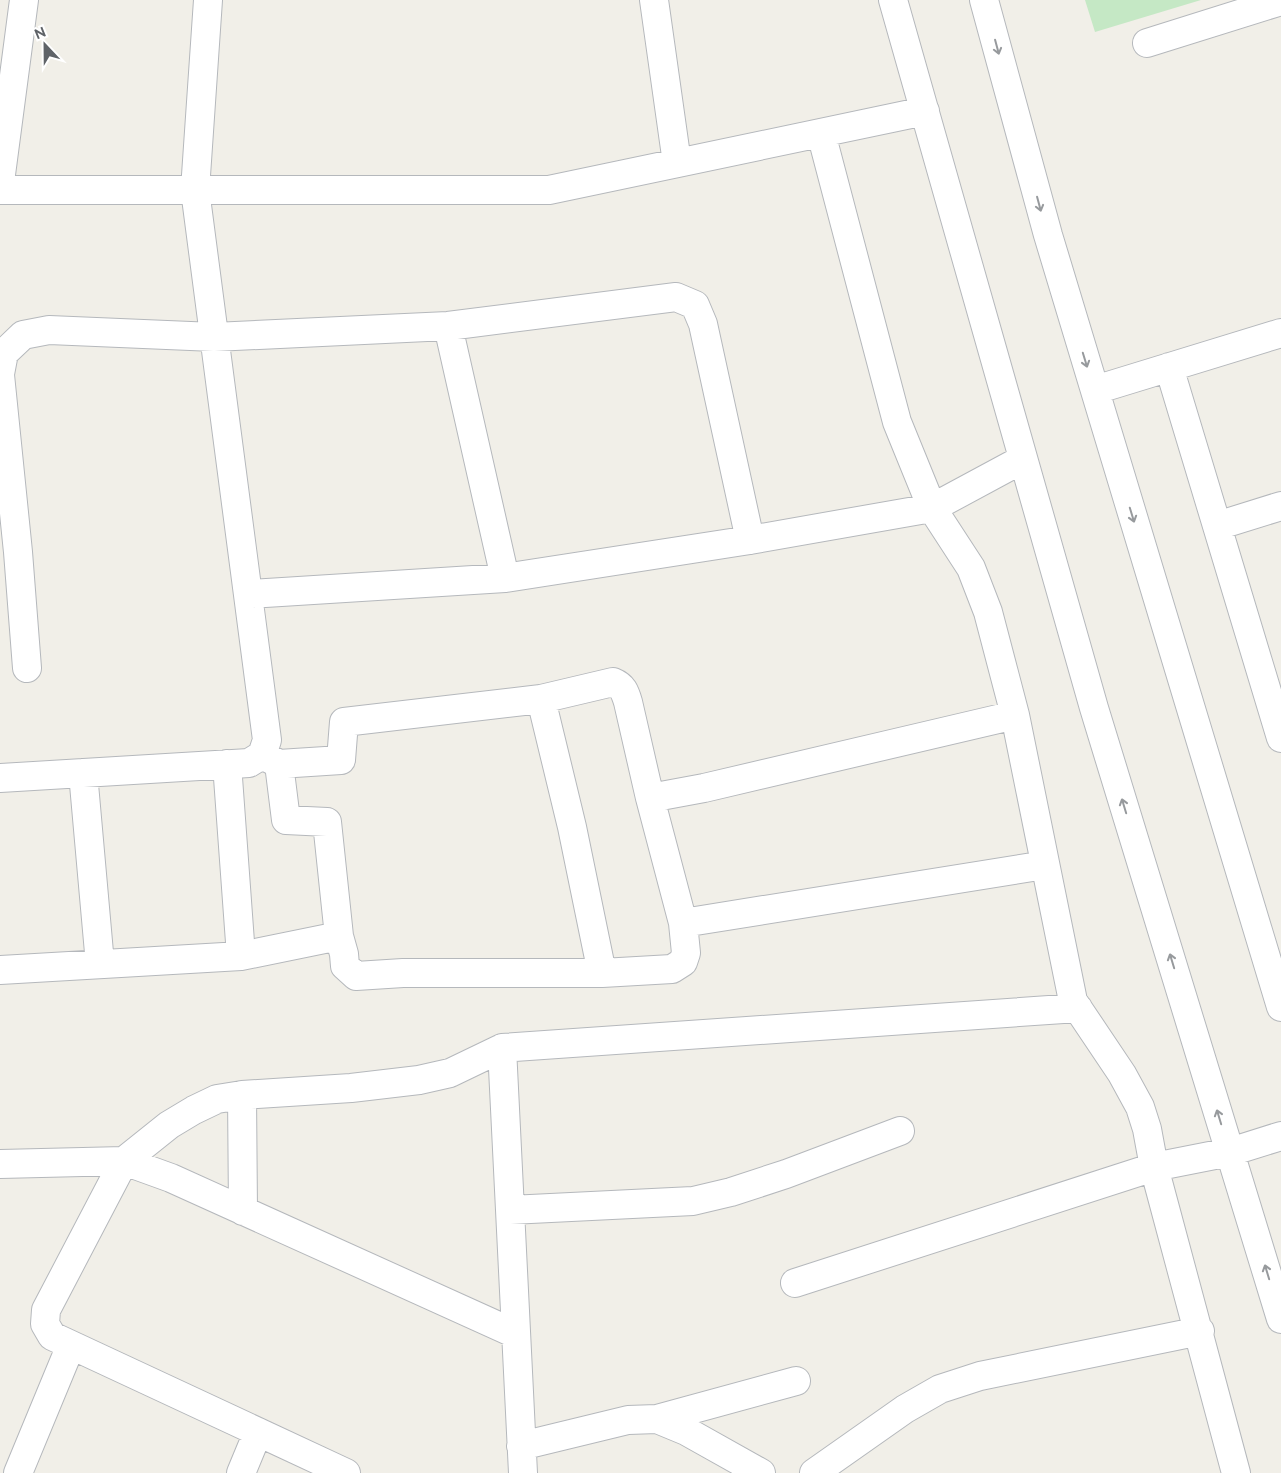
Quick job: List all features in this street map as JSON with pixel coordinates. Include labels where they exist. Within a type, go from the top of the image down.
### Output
[{"type":"street","points":[[0,182],[24,0]]},
{"type":"street","points":[[0,778],[249,763],[271,759],[341,760],[344,722],[541,699],[613,682],[620,685],[624,690],[628,702],[650,798],[683,923],[686,953],[683,962],[672,969],[602,973],[403,973],[356,976],[345,966],[339,936],[327,822],[286,820],[271,759],[267,740],[195,190],[208,0]]},
{"type":"street","points":[[654,0],[677,163]]},
{"type":"street","points":[[893,0],[1094,708],[1281,1319]]},
{"type":"street","points":[[984,0],[1048,235],[1281,1007]]},
{"type":"street","points":[[1147,43],[1281,1]]},
{"type":"street","points":[[0,190],[549,190],[925,111]]},
{"type":"street","points":[[821,133],[897,422],[932,508],[971,568],[988,612],[1015,715],[1073,1001],[1122,1074],[1140,1107],[1147,1129],[1154,1167],[1200,1331],[1236,1473]]},
{"type":"street","points":[[27,668],[9,553],[0,374],[4,353],[23,336],[49,330],[214,337],[448,326],[676,297],[695,305],[703,324],[750,540]]},
{"type":"street","points":[[448,326],[506,578]]},
{"type":"street","points":[[1095,390],[1281,333]]},
{"type":"street","points":[[1169,367],[1281,738]]},
{"type":"street","points":[[249,594],[506,578],[750,540],[932,508],[1023,459]]},
{"type":"street","points":[[1217,526],[1281,506]]},
{"type":"street","points":[[541,699],[572,827],[602,973]]},
{"type":"street","points":[[650,798],[704,788],[1015,715]]},
{"type":"street","points":[[227,764],[241,956]]},
{"type":"street","points":[[83,773],[100,964]]},
{"type":"street","points":[[683,923],[1045,864]]},
{"type":"street","points":[[0,970],[241,956],[339,936]]},
{"type":"street","points":[[346,1473],[52,1336],[45,1324],[46,1310],[124,1161],[169,1126],[194,1110],[217,1099],[242,1095],[352,1088],[419,1080],[450,1073],[502,1048],[1078,1008]]},
{"type":"street","points":[[502,1048],[523,1473]]},
{"type":"street","points":[[242,1095],[243,1211]]},
{"type":"street","points":[[510,1210],[693,1201],[731,1192],[786,1174],[900,1131]]},
{"type":"street","points":[[795,1283],[1154,1167],[1230,1152],[1281,1136]]},
{"type":"street","points":[[0,1164],[124,1161],[171,1178],[516,1334]]},
{"type":"street","points":[[814,1473],[905,1409],[940,1389],[980,1376],[1200,1331]]},
{"type":"street","points":[[18,1473],[72,1345]]},
{"type":"street","points":[[521,1446],[628,1420],[657,1418],[796,1381]]},
{"type":"street","points":[[657,1418],[686,1431],[761,1473]]},
{"type":"street","points":[[240,1473],[258,1432]]},
{"type":"green space","points":[[1085,0],[1201,0],[1095,32]]}]
